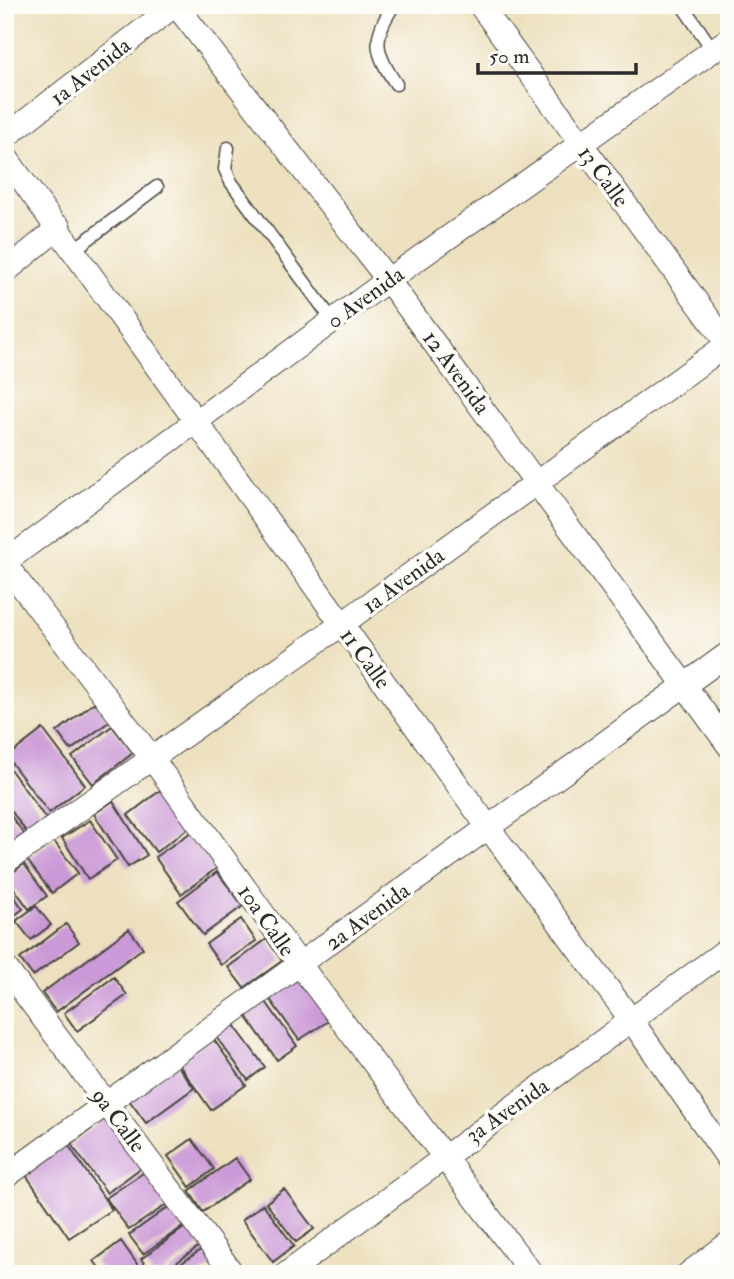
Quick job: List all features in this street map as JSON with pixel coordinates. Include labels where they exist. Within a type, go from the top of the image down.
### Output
[{"type":"street","name":"1a Avenida","points":[[5,137],[176,5]]},
{"type":"street","name":"12 Avenida","points":[[176,5],[388,280],[729,746]]},
{"type":"street","name":"13 Calle","points":[[480,5],[728,344]]},
{"type":"street","name":"0 Avenida","points":[[5,563],[388,280],[721,44]]},
{"type":"street","name":"11 Calle","points":[[5,156],[75,249],[488,827],[632,1021],[729,1160]]},
{"type":"street","points":[[5,272],[59,227]]},
{"type":"street","name":"1a Avenida","points":[[5,862],[342,624],[728,344]]},
{"type":"street","name":"10a Calle","points":[[5,563],[151,757],[300,965],[532,1274]]},
{"type":"street","name":"2a Avenida","points":[[5,1177],[106,1101],[300,965],[729,653]]},
{"type":"street","name":"3a Avenida","points":[[286,1274],[444,1154],[632,1021],[729,947]]},
{"type":"street","name":"9a Calle","points":[[5,967],[233,1274]]},
{"type":"street","points":[[688,1274],[729,1243]]},
{"type":"lane","points":[[394,5],[382,25],[377,43],[380,61],[396,84]]},
{"type":"lane","points":[[682,5],[721,44]]},
{"type":"lane","points":[[228,148],[225,169],[232,182],[333,321]]},
{"type":"lane","points":[[75,249],[157,187]]},
{"type":"building","points":[[95,702],[110,721],[71,750],[57,732]]},
{"type":"building","points":[[112,726],[133,753],[93,784],[72,757]]},
{"type":"building","points":[[43,729],[85,785],[49,813],[7,757]]},
{"type":"building","points":[[5,762],[46,819],[27,833],[5,802]]},
{"type":"building","points":[[162,789],[190,827],[156,852],[128,815]]},
{"type":"building","points":[[113,801],[147,855],[128,867],[94,814]]},
{"type":"building","points":[[5,808],[24,834],[5,848]]},
{"type":"building","points":[[90,820],[117,860],[88,879],[62,838]]},
{"type":"building","points":[[196,829],[221,865],[181,894],[155,857]]},
{"type":"building","points":[[53,840],[78,873],[52,893],[27,860]]},
{"type":"building","points":[[24,864],[47,896],[29,909],[6,877]]},
{"type":"building","points":[[217,872],[243,906],[203,935],[178,901]]},
{"type":"building","points":[[5,884],[23,909],[5,922]]},
{"type":"building","points":[[36,906],[51,925],[31,940],[16,921]]},
{"type":"building","points":[[241,919],[256,941],[221,965],[206,944]]},
{"type":"building","points":[[66,924],[79,942],[33,976],[20,959]]},
{"type":"building","points":[[129,929],[143,948],[56,1012],[42,993]]},
{"type":"building","points":[[267,939],[282,961],[244,988],[228,967]]},
{"type":"building","points":[[114,977],[127,995],[77,1031],[64,1013]]},
{"type":"building","points":[[301,977],[330,1020],[299,1040],[269,998]]},
{"type":"building","points":[[264,999],[297,1046],[277,1060],[244,1013]]},
{"type":"building","points":[[231,1021],[265,1067],[248,1080],[214,1034]]},
{"type":"building","points":[[212,1037],[246,1085],[211,1110],[177,1062]]},
{"type":"building","points":[[177,1065],[194,1088],[146,1123],[129,1100]]},
{"type":"building","points":[[106,1118],[142,1167],[107,1193],[71,1144]]},
{"type":"building","points":[[192,1139],[214,1169],[190,1187],[168,1156]]},
{"type":"building","points":[[67,1143],[112,1210],[69,1238],[24,1172]]},
{"type":"building","points":[[235,1158],[250,1179],[203,1212],[189,1191]]},
{"type":"building","points":[[146,1171],[169,1203],[129,1230],[106,1198]]},
{"type":"building","points":[[284,1189],[314,1229],[296,1242],[266,1203]]},
{"type":"building","points":[[263,1204],[294,1246],[273,1262],[242,1220]]},
{"type":"building","points":[[170,1206],[184,1226],[143,1254],[129,1235]]},
{"type":"building","points":[[188,1225],[202,1244],[161,1274],[152,1274],[141,1259]]},
{"type":"building","points":[[121,1241],[144,1274],[104,1274],[94,1261]]},
{"type":"building","points":[[205,1247],[216,1263],[201,1274],[166,1274]]}]
